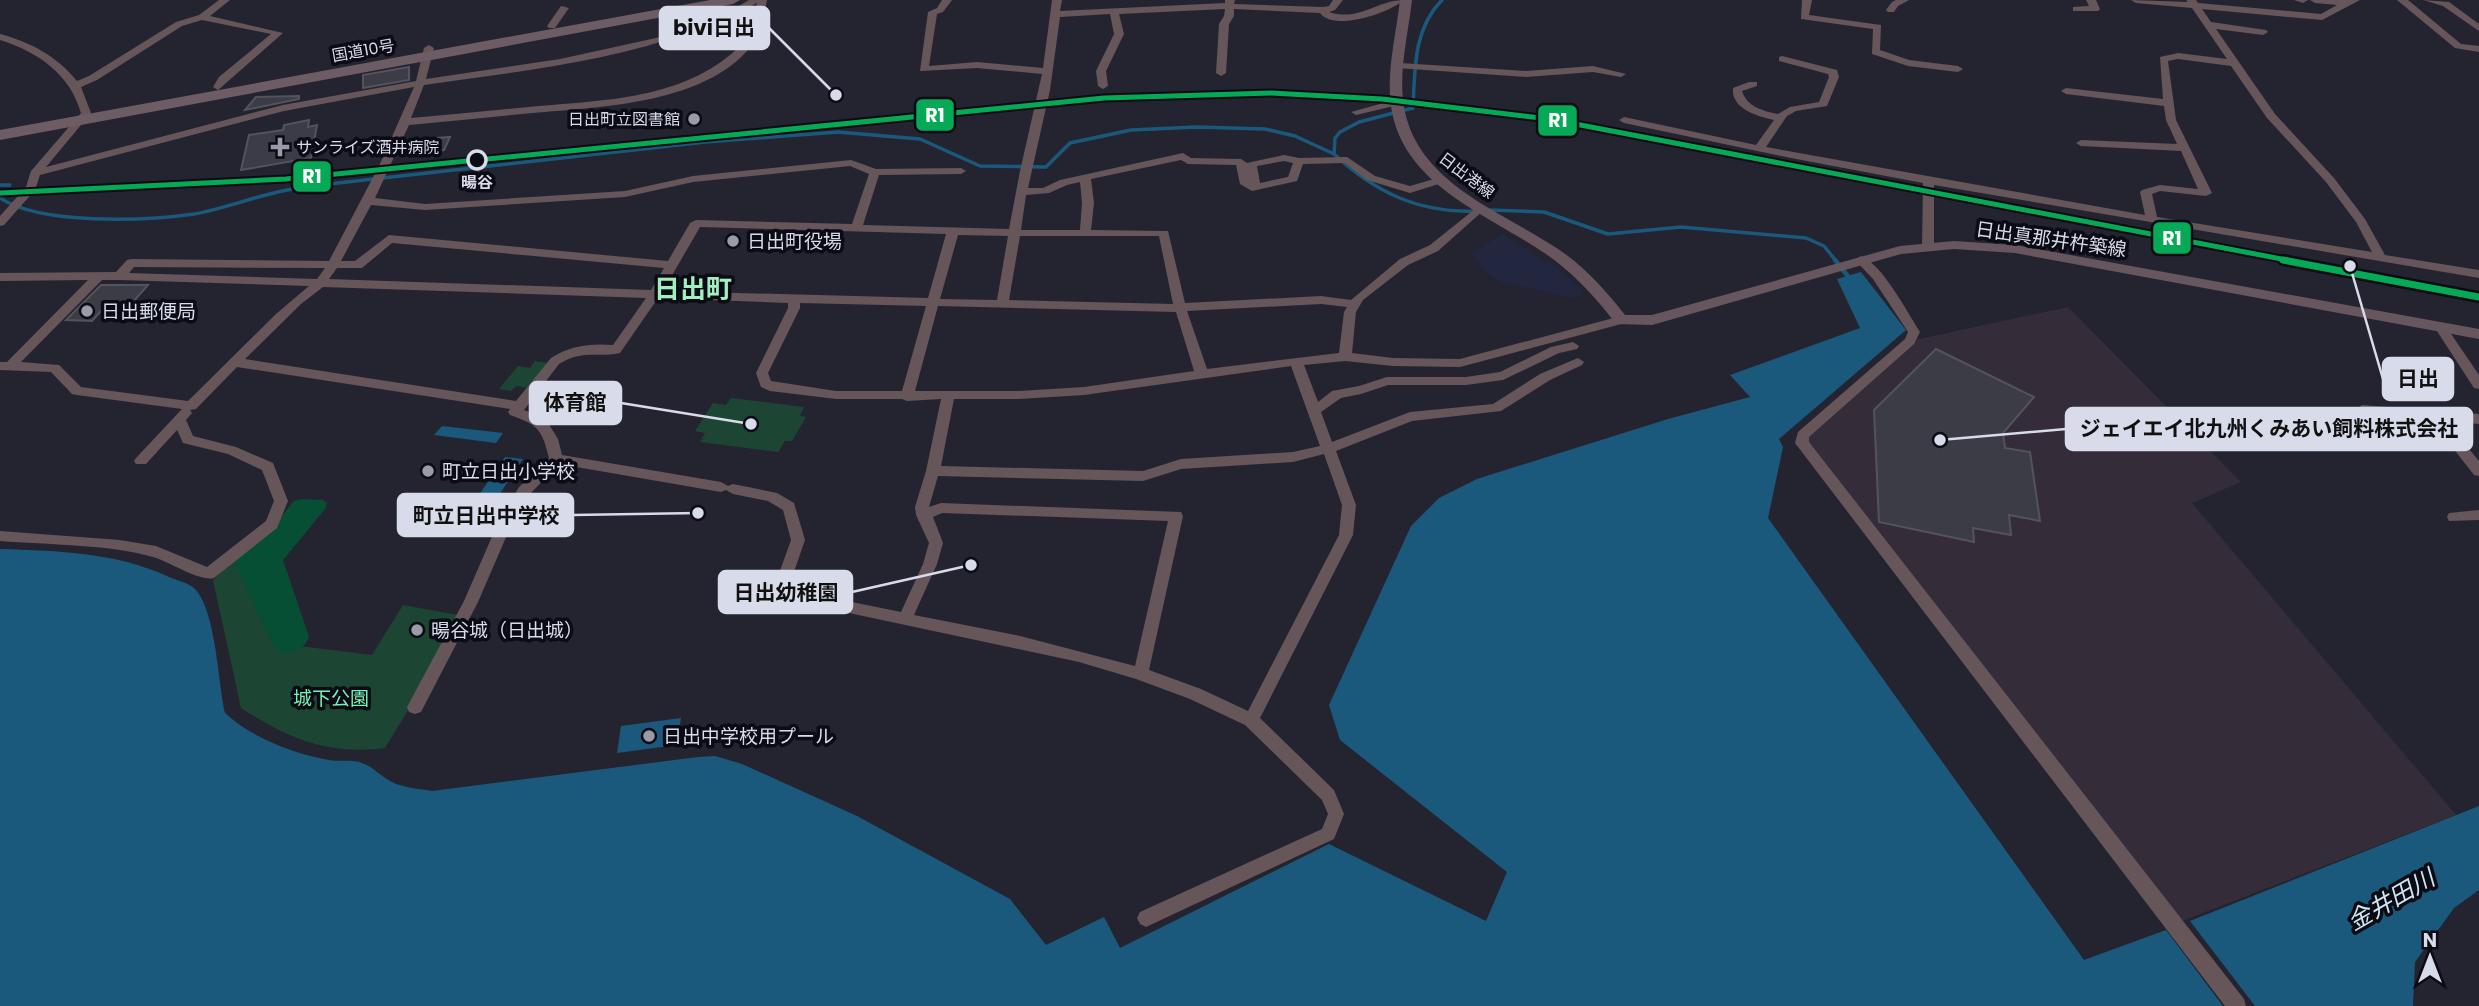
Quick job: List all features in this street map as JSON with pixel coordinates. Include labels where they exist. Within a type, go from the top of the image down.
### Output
[{"type":"highway","name":"国道10号","points":[[0,129],[85,116],[429,52],[552,26],[702,0]]},
{"type":"highway","name":"国道10号","points":[[0,135],[218,87],[733,0]]},
{"type":"main road","name":"日出港線","points":[[1406,0],[1398,102],[1405,136],[1418,156],[1441,180],[1578,271],[1621,320]]},
{"type":"main road","name":"日出真那井杵築線","points":[[1621,320],[1652,320],[1900,250],[1954,245],[2015,249],[2479,334]]},
{"type":"street","points":[[74,86],[93,78],[179,24],[202,17],[225,0]]},
{"type":"street","points":[[35,173],[283,108],[419,83],[560,62],[668,38],[735,12],[756,0]]},
{"type":"street","points":[[404,122],[618,102],[704,76],[730,60],[750,40],[762,0]]},
{"type":"street","points":[[947,0],[940,10],[933,12],[924,69],[977,65],[1046,71]]},
{"type":"street","points":[[1002,305],[1022,192],[1042,101],[1057,0]]},
{"type":"street","points":[[1054,14],[1230,3],[1323,10],[1332,8],[1338,0]]},
{"type":"street","points":[[1323,10],[1326,15],[1354,19],[1366,17],[1399,0]]},
{"type":"street","points":[[1807,0],[1804,17],[1878,27],[1875,52],[1908,63],[1958,69]]},
{"type":"street","points":[[1891,10],[1895,4],[1904,0]]},
{"type":"street","points":[[2076,9],[2095,9],[2091,0]]},
{"type":"street","points":[[2136,0],[2193,3],[2322,17],[2352,2]]},
{"type":"street","points":[[2315,0],[2352,2]]},
{"type":"street","points":[[2402,0],[2458,46],[2479,49]]},
{"type":"street","points":[[2428,0],[2446,4],[2479,28]]},
{"type":"street","points":[[1221,73],[1224,24],[1230,3]]},
{"type":"street","points":[[2193,3],[2271,116],[2330,180],[2361,221],[2381,259]]},
{"type":"street","points":[[552,26],[564,8]]},
{"type":"street","points":[[1103,86],[1101,71],[1119,34],[1114,12]]},
{"type":"street","points":[[202,17],[278,33],[223,79],[218,87]]},
{"type":"street","points":[[2209,26],[2263,32]]},
{"type":"street","points":[[692,28],[706,41],[750,40]]},
{"type":"street","points":[[0,37],[22,42],[47,56],[74,86],[85,103],[85,116],[35,173],[31,188],[0,223]]},
{"type":"street","points":[[141,461],[191,406],[295,301],[321,282],[367,201],[404,122],[429,52]]},
{"type":"street","points":[[2152,219],[2141,188],[2206,193],[2171,120],[2163,59],[2178,56],[2234,63]]},
{"type":"street","points":[[1759,148],[1779,123],[1783,113],[1791,109],[1823,104],[1833,77],[1833,72],[1782,59]]},
{"type":"street","points":[[1400,66],[1526,74],[1593,69],[1621,74]]},
{"type":"street","points":[[1753,84],[1737,90],[1747,108],[1780,118]]},
{"type":"street","points":[[2066,91],[2168,103]]},
{"type":"street","points":[[1356,112],[1398,102]]},
{"type":"street","points":[[1624,120],[1929,181],[2479,274]]},
{"type":"street","points":[[2081,143],[2184,148]]},
{"type":"street","points":[[1022,192],[1045,191],[1064,182],[1183,156],[1188,162],[1241,162],[1245,184],[1252,188],[1293,179],[1299,161]]},
{"type":"street","points":[[1259,184],[1253,179],[1251,164],[1284,158],[1299,161],[1347,160],[1370,178],[1410,190],[1441,180]]},
{"type":"street","points":[[367,201],[425,207],[625,194],[693,179],[851,163],[875,172],[961,172]]},
{"type":"street","points":[[856,228],[875,172]]},
{"type":"street","points":[[1085,177],[1088,203],[1085,232]]},
{"type":"street","points":[[1928,247],[1929,181]]},
{"type":"street","points":[[1345,357],[1350,312],[1359,298],[1404,262],[1434,248],[1482,209]]},
{"type":"street","points":[[556,459],[551,439],[540,421],[514,412],[563,355],[597,349],[616,350],[654,295],[696,223],[1014,233],[1164,233],[1202,375]]},
{"type":"street","points":[[907,397],[953,231]]},
{"type":"street","points":[[119,276],[131,263],[358,265],[389,239],[672,265]]},
{"type":"street","points":[[1861,260],[1877,276],[1914,332],[1910,341],[1803,435],[1802,443],[2237,1006]]},
{"type":"street","points":[[4,366],[99,276]]},
{"type":"street","points":[[0,277],[119,276],[1002,305],[1182,308],[1196,305],[1321,300],[1355,304]]},
{"type":"street","points":[[794,299],[794,308],[762,373],[766,384],[775,388],[836,396],[948,397],[1084,391],[1296,361],[1345,357],[1393,362],[1461,363],[1621,320]]},
{"type":"street","points":[[2441,328],[2479,385]]},
{"type":"street","points":[[1314,411],[1337,394],[1387,382],[1466,381],[1503,376],[1555,350],[1573,346]]},
{"type":"street","points":[[1251,720],[1346,535],[1349,505],[1296,361]]},
{"type":"street","points":[[235,362],[519,406]]},
{"type":"street","points":[[933,471],[1143,477],[1181,464],[1293,457],[1330,448],[1410,417],[1496,408],[1545,377],[1578,362]]},
{"type":"street","points":[[4,366],[54,369],[77,391],[191,406]]},
{"type":"street","points":[[905,619],[930,564],[936,543],[922,508],[933,471],[948,397]]},
{"type":"street","points":[[2362,410],[2479,419]]},
{"type":"street","points":[[2435,416],[2479,471]]},
{"type":"street","points":[[0,536],[120,545],[156,552],[209,574],[272,524],[281,501],[268,467],[232,450],[188,440],[179,419]]},
{"type":"street","points":[[556,459],[772,497],[789,507],[798,540],[779,593],[1049,648],[1141,672],[1217,702],[1251,720],[1328,795],[1336,814],[1328,834],[1146,918]]},
{"type":"street","points":[[415,706],[471,602],[503,528],[524,491],[556,459]]},
{"type":"street","points":[[923,515],[941,509],[1176,516],[1141,672]]},
{"type":"street","points":[[2454,517],[2479,516]]},
{"type":"street","points":[[456,522],[503,528]]},
{"type":"shaded area","points":[[1502,234],[1557,268],[1584,291],[1580,296],[1571,298],[1502,282],[1477,266],[1482,262],[1470,254]]},
{"type":"shaded area","points":[[2068,307],[2241,482],[2192,503],[2456,815],[2174,924],[1803,435],[1910,341]]},
{"type":"green space","points":[[535,361],[549,363],[528,388],[516,386],[511,391],[499,389],[518,366],[530,368]]},
{"type":"green space","points":[[731,398],[804,407],[800,416],[806,417],[792,441],[785,441],[778,452],[700,442],[705,433],[695,431],[713,403],[726,405]]},
{"type":"green space","points":[[323,500],[327,503],[283,560],[309,637],[298,650],[280,653],[276,651],[233,561],[273,527],[294,501]]},
{"type":"green space","name":"城下公園","points":[[233,561],[299,646],[372,655],[403,605],[458,615],[413,702],[385,748],[364,750],[326,747],[293,736],[241,708],[213,580]]},
{"type":"water","points":[[1861,272],[1906,330],[1779,439],[1783,447],[1768,518],[2084,960],[2166,930],[2223,1006],[0,1006],[0,549],[86,554],[128,562],[191,586],[201,598],[212,629],[225,713],[274,744],[333,761],[362,763],[403,786],[432,791],[715,756],[742,764],[857,816],[1010,899],[1046,945],[1104,917],[1120,948],[1329,844],[1486,921],[1507,872],[1340,740],[1329,705],[1411,526],[1439,498],[1477,479],[1668,419],[1750,397],[1730,375],[1860,328],[1837,279]]},
{"type":"water","points":[[442,426],[503,433],[496,443],[434,435]]},
{"type":"water","points":[[505,457],[523,459],[491,507],[472,505]]},
{"type":"water","name":"日出中学校用プール","points":[[681,718],[677,745],[617,753],[621,726]]},
{"type":"water","name":"金井田川","points":[[2479,806],[2479,890],[2454,908],[2415,962],[2413,1006],[2255,1006],[2190,921]]},
{"type":"building","points":[[409,67],[409,80],[363,88],[363,75]]},
{"type":"building","points":[[299,96],[299,99],[245,110],[256,97]]},
{"type":"building","name":"サンライズ酒井病院","points":[[309,120],[308,127],[317,125],[311,158],[241,170],[249,135],[283,130],[284,125]]},
{"type":"building","points":[[450,137],[444,150],[419,152],[425,139]]},
{"type":"building","name":"日出郵便局","points":[[101,285],[148,285],[133,302],[109,302],[92,321],[66,320]]},
{"type":"building","points":[[1936,349],[2034,397],[2003,433],[2005,448],[2030,452],[2040,521],[2009,515],[2011,535],[1973,528],[1974,542],[1879,522],[1874,410]]},
{"type":"waterway","points":[[1334,154],[1335,138],[1340,132],[1359,122],[1413,108],[1417,51],[1426,24],[1442,0]]},
{"type":"waterway","points":[[0,198],[18,207],[66,217],[149,218],[203,212],[290,189],[313,186],[705,142],[838,132],[920,139],[980,166],[1046,167],[1070,143],[1131,130],[1197,127],[1265,129],[1295,136],[1334,154]]},
{"type":"waterway","points":[[1334,154],[1365,179],[1398,197],[1435,208],[1475,211]]},
{"type":"waterway","points":[[0,185],[10,185]]},
{"type":"waterway","points":[[1488,210],[1544,212],[1608,234],[1681,227],[1806,238],[1824,246],[1836,261]]},
{"type":"waterway","points":[[1835,260],[1851,280]]},
{"type":"transit line","name":"R1","points":[[0,193],[286,179],[1104,98],[1216,93],[1327,95],[1438,104],[1549,119],[2479,297]]},
{"type":"place","name":"bivi日出","points":[[836,95]]},
{"type":"place","name":"日出町立図書館","points":[[694,119]]},
{"type":"place","name":"サンライズ酒井病院","points":[[280,147]]},
{"type":"place","name":"暘谷","points":[[477,160]]},
{"type":"place","name":"日出町役場","points":[[733,241]]},
{"type":"place","name":"日出","points":[[2350,266]]},
{"type":"place","name":"日出郵便局","points":[[87,311]]},
{"type":"place","name":"体育館","points":[[751,424]]},
{"type":"place","name":"ジェイエイ北九州くみあい飼料株式会社","points":[[1940,440]]},
{"type":"place","name":"町立日出小学校","points":[[428,471]]},
{"type":"place","name":"町立日出中学校","points":[[698,513]]},
{"type":"place","name":"日出幼稚園","points":[[971,565]]},
{"type":"place","name":"暘谷城（日出城）","points":[[417,630]]},
{"type":"place","name":"日出中学校用プール","points":[[649,736]]},
{"type":"district","name":"日出町","points":[[693,289]]}]
